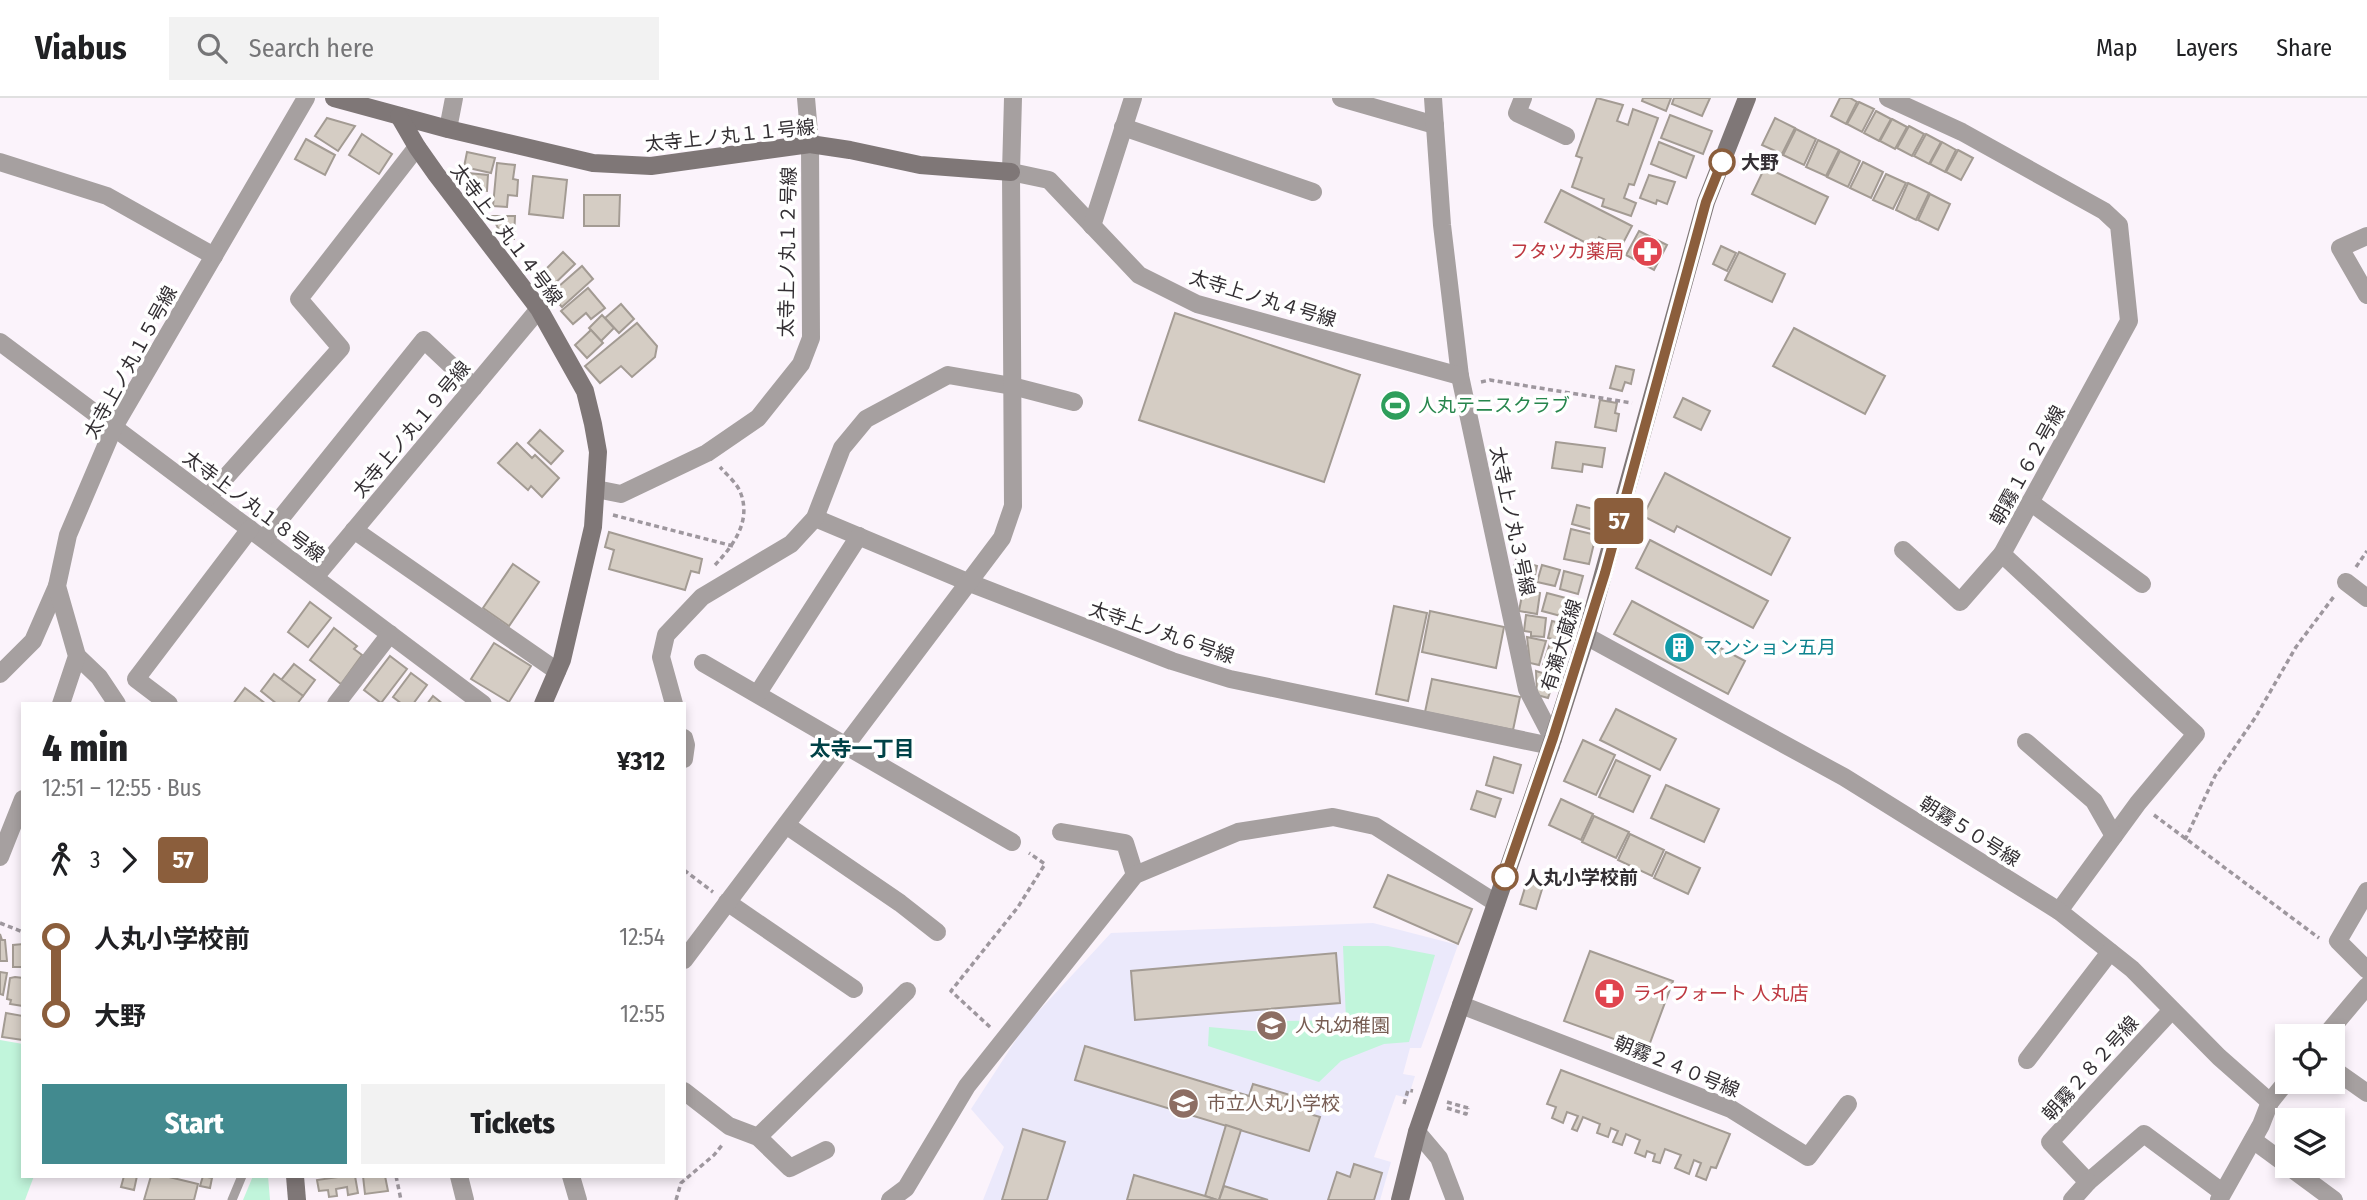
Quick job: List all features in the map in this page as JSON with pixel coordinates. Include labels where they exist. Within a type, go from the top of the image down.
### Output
[{"type":"street","name":"太寺上ノ丸１５号線","points":[[77,656],[57,586],[68,535],[114,427],[306,98]]},
{"type":"street","name":"太寺上ノ丸１１号線","points":[[334,98],[448,129],[593,163],[651,166],[810,144],[920,165],[1011,172]]},
{"type":"street","points":[[448,129],[454,98]]},
{"type":"street","name":"太寺上ノ丸１２号線","points":[[596,489],[621,494],[707,453],[758,418],[801,364],[811,338],[810,144],[806,98]]},
{"type":"street","points":[[686,957],[1002,538],[1013,506],[1013,98]]},
{"type":"street","points":[[1092,226],[1133,98]]},
{"type":"street","points":[[1340,98],[1434,125]]},
{"type":"street","name":"太寺上ノ丸３号線","points":[[1433,98],[1443,238],[1460,376],[1527,689],[1552,742]]},
{"type":"street","points":[[1523,98],[1517,113],[1566,136]]},
{"type":"street","name":"有瀬大蔵線","points":[[1400,1200],[1418,1132],[1586,636],[1706,202],[1747,98]]},
{"type":"street","name":"朝霧１６２号線","points":[[1888,98],[1973,138],[2104,211],[2119,225],[2129,321],[2002,554],[2196,733],[2138,803],[2059,911]]},
{"type":"street","name":"太寺上ノ丸１４号線","points":[[399,116],[417,147],[539,309],[585,391],[598,452],[593,527],[562,660],[544,702]]},
{"type":"street","points":[[1123,127],[1313,192]]},
{"type":"street","points":[[208,497],[341,348],[299,299],[417,147]]},
{"type":"street","points":[[0,162],[107,196],[214,256]]},
{"type":"street","name":"太寺上ノ丸４号線","points":[[1011,172],[1049,180],[1139,275],[1197,304],[1460,376]]},
{"type":"street","points":[[2367,236],[2340,248],[2367,295]]},
{"type":"street","name":"太寺上ノ丸１９号線","points":[[314,577],[539,309]]},
{"type":"street","points":[[166,702],[136,679],[424,340],[474,387]]},
{"type":"street","name":"太寺上ノ丸１８号線","points":[[0,342],[480,702]]},
{"type":"street","points":[[673,702],[660,657],[666,635],[702,597],[791,544],[815,518],[842,448],[866,419],[948,374],[1012,386],[1074,402]]},
{"type":"street","points":[[2030,502],[2142,584]]},
{"type":"street","name":"太寺上ノ丸６号線","points":[[815,518],[970,583],[1172,661],[1230,679],[1552,742]]},
{"type":"street","points":[[354,530],[557,671]]},
{"type":"street","points":[[758,693],[859,537]]},
{"type":"street","points":[[1903,550],[1960,602],[2002,554]]},
{"type":"street","points":[[2346,582],[2367,597]]},
{"type":"street","points":[[0,674],[33,641],[57,586]]},
{"type":"street","points":[[338,702],[390,634]]},
{"type":"street","name":"朝霧５０号線","points":[[1586,636],[1844,777],[2059,911],[2132,969],[2270,1102]]},
{"type":"street","points":[[62,702],[77,656],[99,677],[116,702]]},
{"type":"street","points":[[703,663],[1013,842]]},
{"type":"street","points":[[2026,742],[2094,801],[2114,836]]},
{"type":"street","points":[[0,856],[21,804]]},
{"type":"street","points":[[890,1200],[906,1188],[967,1086],[1135,876],[1238,832],[1333,817],[1375,826],[1496,903]]},
{"type":"street","points":[[786,825],[900,903],[937,932]]},
{"type":"street","points":[[1061,832],[1125,843],[1135,876]]},
{"type":"street","points":[[2333,1024],[2367,972],[2338,941],[2367,891]]},
{"type":"street","points":[[727,902],[854,989]]},
{"type":"street","points":[[2026,1060],[2110,952]]},
{"type":"street","points":[[758,1137],[907,991]]},
{"type":"street","name":"朝霧２４０号線","points":[[1461,1005],[1731,1109],[1808,1157],[1849,1104]]},
{"type":"street","name":"朝霧２８２号線","points":[[2088,1182],[2050,1142],[2172,1010]]},
{"type":"street","points":[[2345,1077],[2367,1093]]},
{"type":"street","points":[[686,1093],[729,1126],[758,1137],[790,1168],[826,1150]]},
{"type":"street","points":[[2073,1200],[2088,1182],[2144,1134],[2220,1196],[2262,1125],[2270,1102],[2276,1094]]},
{"type":"street","points":[[1418,1132],[1439,1158],[1455,1200]]},
{"type":"street","points":[[2253,1139],[2275,1155]]},
{"type":"street","points":[[295,1178],[297,1200]]},
{"type":"street","points":[[460,1178],[465,1200]]},
{"type":"street","points":[[572,1178],[578,1200]]},
{"type":"street","points":[[2305,1178],[2334,1200]]},
{"type":"lane","points":[[232,1200],[241,1178]]},
{"type":"path","points":[[1460,376],[1474,383],[1490,380],[1650,406]]},
{"type":"path","points":[[594,510],[733,546]]},
{"type":"path","points":[[2185,840],[2215,776],[2255,718],[2296,647],[2346,582]]},
{"type":"path","points":[[2138,803],[2322,940],[2338,941]]},
{"type":"path","points":[[1003,1040],[951,991],[1018,907],[1045,863]]},
{"type":"path","points":[[686,871],[727,902]]},
{"type":"path","points":[[0,923],[21,931]]},
{"type":"path","points":[[1441,1106],[1466,1114],[1468,1108]]},
{"type":"path","points":[[676,1200],[681,1183],[714,1155],[724,1142],[729,1126]]},
{"type":"path","points":[[396,1178],[401,1200]]},
{"type":"shaded area","points":[[1373,923],[1458,945],[1421,1048],[1410,1048],[1403,1074],[1415,1076],[1408,1098],[1396,1095],[1374,1157],[1391,1162],[1380,1200],[983,1200],[1004,1147],[971,1109],[1025,1026],[1111,933]]},
{"type":"green space","points":[[1343,946],[1388,946],[1435,955],[1409,1042],[1384,1044],[1341,1061],[1319,1082],[1208,1046],[1209,1027],[1285,1034],[1285,1021],[1346,1020]]},
{"type":"green space","points":[[0,1040],[21,1044],[21,1178],[33,1178],[25,1200],[0,1200]]},
{"type":"green space","points":[[252,1178],[268,1178],[270,1200],[243,1200]]},
{"type":"building","points":[[1597,98],[1623,105],[1617,121],[1628,125],[1633,109],[1658,118],[1634,185],[1629,184],[1624,198],[1636,203],[1631,216],[1602,206],[1604,199],[1572,187],[1582,158],[1576,156]]},
{"type":"building","points":[[1643,98],[1671,98],[1666,111],[1642,101]]},
{"type":"building","points":[[1674,98],[1710,98],[1702,116],[1672,104]]},
{"type":"building","points":[[1840,98],[1850,98],[1857,102],[1846,124],[1831,116]]},
{"type":"building","points":[[1859,102],[1874,109],[1862,132],[1847,124]]},
{"type":"building","points":[[1876,111],[1891,119],[1879,141],[1864,133]]},
{"type":"building","points":[[1670,115],[1712,131],[1703,154],[1661,138]]},
{"type":"building","points":[[327,118],[355,126],[338,151],[315,136]]},
{"type":"building","points":[[1775,118],[1795,128],[1782,154],[1762,145]]},
{"type":"building","points":[[1892,119],[1907,127],[1895,149],[1880,141]]},
{"type":"building","points":[[1909,126],[1924,134],[1912,156],[1897,148]]},
{"type":"building","points":[[1796,129],[1816,139],[1804,165],[1783,155]]},
{"type":"building","points":[[362,134],[392,154],[379,174],[349,155]]},
{"type":"building","points":[[1926,134],[1941,142],[1929,164],[1914,156]]},
{"type":"building","points":[[306,139],[335,155],[325,175],[295,159]]},
{"type":"building","points":[[1818,140],[1839,150],[1826,176],[1806,167]]},
{"type":"building","points":[[1659,142],[1694,156],[1686,178],[1651,164]]},
{"type":"building","points":[[1942,142],[1956,150],[1945,172],[1930,164]]},
{"type":"building","points":[[1958,150],[1973,158],[1961,180],[1946,172]]},
{"type":"building","points":[[1840,151],[1860,161],[1848,187],[1827,177]]},
{"type":"building","points":[[467,152],[495,158],[491,173],[464,167]]},
{"type":"building","points":[[1863,162],[1883,172],[1871,198],[1850,188]]},
{"type":"building","points":[[497,163],[515,165],[513,179],[518,180],[517,196],[508,195],[507,207],[493,206]]},
{"type":"building","points":[[1765,167],[1828,197],[1815,224],[1752,194]]},
{"type":"building","points":[[468,173],[488,175],[487,191],[467,189]]},
{"type":"building","points":[[1886,174],[1906,183],[1893,209],[1873,200]]},
{"type":"building","points":[[1649,175],[1675,182],[1667,204],[1657,200],[1656,204],[1640,198]]},
{"type":"building","points":[[533,176],[567,180],[563,218],[529,214]]},
{"type":"building","points":[[1908,183],[1929,193],[1916,220],[1896,210]]},
{"type":"building","points":[[1561,190],[1632,226],[1621,247],[1599,237],[1594,247],[1545,222]]},
{"type":"building","points":[[1930,194],[1950,204],[1938,230],[1918,220]]},
{"type":"building","points":[[584,195],[620,195],[619,226],[584,226]]},
{"type":"building","points":[[492,216],[515,216],[514,239],[503,238]]},
{"type":"building","points":[[1639,231],[1667,245],[1654,270],[1626,255]]},
{"type":"building","points":[[1721,246],[1736,253],[1727,271],[1713,264]]},
{"type":"building","points":[[563,252],[575,264],[546,292],[535,280]]},
{"type":"building","points":[[1739,252],[1785,274],[1772,302],[1725,280]]},
{"type":"building","points":[[582,266],[593,279],[562,307],[550,294]]},
{"type":"building","points":[[588,288],[605,308],[591,319],[586,313],[573,324],[561,311]]},
{"type":"building","points":[[621,304],[634,319],[619,333],[605,318]]},
{"type":"building","points":[[1175,313],[1360,375],[1324,482],[1139,420]]},
{"type":"building","points":[[602,315],[614,328],[601,341],[589,328]]},
{"type":"building","points":[[637,323],[657,346],[655,357],[632,377],[621,366],[600,383],[585,366]]},
{"type":"building","points":[[1794,328],[1885,376],[1865,414],[1773,366]]},
{"type":"building","points":[[591,330],[603,343],[587,358],[575,345]]},
{"type":"building","points":[[1616,366],[1634,370],[1631,384],[1625,382],[1622,391],[1610,388]]},
{"type":"building","points":[[1683,398],[1710,411],[1701,430],[1674,417]]},
{"type":"building","points":[[1600,400],[1617,403],[1615,413],[1619,414],[1616,431],[1595,427]]},
{"type":"building","points":[[540,430],[563,451],[551,464],[528,443]]},
{"type":"building","points":[[1556,442],[1605,448],[1602,467],[1583,464],[1582,472],[1552,468]]},
{"type":"building","points":[[517,443],[532,458],[535,455],[559,478],[542,497],[531,486],[528,490],[498,463]]},
{"type":"building","points":[[1665,473],[1790,538],[1771,575],[1677,526],[1674,532],[1643,516]]},
{"type":"building","points":[[1577,505],[1602,511],[1597,531],[1572,524]]},
{"type":"building","points":[[1571,529],[1596,535],[1589,564],[1564,559]]},
{"type":"building","points":[[609,532],[702,559],[699,573],[691,571],[685,590],[609,569],[614,550],[605,547]]},
{"type":"building","points":[[1650,540],[1768,601],[1753,628],[1636,568]]},
{"type":"building","points":[[1516,560],[1537,566],[1534,580],[1512,574]]},
{"type":"building","points":[[513,564],[539,582],[509,626],[483,608]]},
{"type":"building","points":[[1542,565],[1560,570],[1555,586],[1537,582]]},
{"type":"building","points":[[1564,571],[1583,576],[1578,594],[1560,589]]},
{"type":"building","points":[[1523,590],[1540,593],[1537,614],[1519,611]]},
{"type":"building","points":[[1547,593],[1577,601],[1572,619],[1542,611]]},
{"type":"building","name":"マンション五月","points":[[1632,601],[1745,661],[1728,694],[1614,634]]},
{"type":"building","points":[[310,602],[331,618],[308,647],[288,632]]},
{"type":"building","points":[[1394,606],[1427,613],[1408,701],[1376,694]]},
{"type":"building","points":[[1430,611],[1504,627],[1496,668],[1422,652]]},
{"type":"building","points":[[1526,615],[1546,618],[1544,637],[1531,636],[1531,632],[1524,631]]},
{"type":"building","points":[[1552,621],[1569,625],[1565,642],[1548,638]]},
{"type":"building","points":[[334,628],[357,646],[354,649],[362,655],[341,684],[310,660]]},
{"type":"building","points":[[1527,637],[1546,641],[1539,665],[1530,663]]},
{"type":"building","points":[[494,643],[531,666],[509,702],[471,679]]},
{"type":"building","points":[[1550,643],[1564,647],[1557,670],[1543,665]]},
{"type":"building","points":[[390,656],[407,669],[382,702],[364,690]]},
{"type":"building","points":[[294,664],[315,680],[303,696],[281,680]]},
{"type":"building","points":[[1536,671],[1555,677],[1548,698],[1537,695]]},
{"type":"building","points":[[411,673],[427,685],[414,702],[399,702],[393,697]]},
{"type":"building","points":[[274,674],[303,696],[298,702],[275,702],[261,691]]},
{"type":"building","points":[[1432,679],[1520,697],[1513,730],[1425,712]]},
{"type":"building","points":[[245,688],[263,702],[234,702]]},
{"type":"building","points":[[433,696],[440,702],[428,702]]},
{"type":"building","points":[[1616,709],[1676,739],[1660,770],[1600,740]]},
{"type":"building","points":[[1583,740],[1615,755],[1596,795],[1564,781]]},
{"type":"building","points":[[1494,757],[1521,765],[1513,793],[1486,785]]},
{"type":"building","points":[[1616,760],[1650,776],[1633,812],[1599,797]]},
{"type":"building","points":[[1666,785],[1719,809],[1704,842],[1651,818]]},
{"type":"building","points":[[1477,791],[1501,799],[1495,817],[1471,809]]},
{"type":"building","points":[[1561,799],[1593,814],[1581,840],[1549,825]]},
{"type":"building","points":[[1594,816],[1629,832],[1616,858],[1582,842]]},
{"type":"building","points":[[1630,834],[1664,850],[1652,876],[1618,860]]},
{"type":"building","points":[[1666,852],[1700,868],[1688,894],[1654,878]]},
{"type":"building","points":[[1388,875],[1472,909],[1458,944],[1374,907]]},
{"type":"building","points":[[1527,881],[1543,886],[1536,909],[1520,904]]},
{"type":"building","points":[[0,934],[2,940],[5,940],[7,961],[0,961]]},
{"type":"building","points":[[21,944],[21,967],[13,967],[13,945]]},
{"type":"building","points":[[1590,951],[1673,981],[1647,1051],[1564,1021]]},
{"type":"building","points":[[1336,953],[1340,1003],[1135,1020],[1131,971]]},
{"type":"building","points":[[0,972],[7,973],[3,995],[0,994]]},
{"type":"building","points":[[10,978],[21,978],[21,1006],[10,1004],[11,1000],[7,999]]},
{"type":"building","points":[[6,1013],[21,1016],[21,1040],[2,1037]]},
{"type":"building","points":[[1085,1046],[1249,1096],[1253,1084],[1310,1101],[1306,1113],[1320,1117],[1309,1151],[1075,1080]]},
{"type":"building","points":[[1561,1070],[1730,1134],[1716,1168],[1711,1167],[1706,1180],[1696,1176],[1701,1163],[1694,1160],[1689,1174],[1675,1168],[1681,1155],[1665,1149],[1660,1163],[1653,1161],[1655,1154],[1647,1151],[1645,1157],[1635,1153],[1640,1140],[1626,1134],[1622,1145],[1613,1142],[1618,1131],[1611,1128],[1608,1137],[1597,1133],[1600,1124],[1583,1117],[1577,1131],[1572,1129],[1578,1116],[1567,1112],[1563,1123],[1552,1118],[1556,1107],[1547,1104]]},
{"type":"building","points":[[1226,1125],[1241,1130],[1217,1200],[1205,1196]]},
{"type":"building","points":[[1023,1129],[1065,1142],[1047,1200],[1002,1200]]},
{"type":"building","points":[[1354,1164],[1382,1173],[1374,1200],[1328,1200],[1337,1172],[1350,1177]]},
{"type":"building","points":[[1134,1175],[1205,1196],[1217,1200],[1127,1200]]},
{"type":"building","points":[[123,1178],[137,1178],[134,1190],[121,1187]]},
{"type":"building","points":[[150,1178],[173,1178],[198,1184],[194,1200],[144,1200]]},
{"type":"building","points":[[202,1178],[212,1178],[210,1188],[200,1186]]},
{"type":"building","points":[[355,1178],[358,1193],[348,1195],[347,1187],[336,1189],[337,1196],[329,1197],[328,1190],[319,1191],[317,1180]]},
{"type":"building","points":[[363,1178],[385,1178],[388,1191],[365,1194]]},
{"type":"building","points":[[1224,1186],[1268,1200],[1219,1200]]},
{"type":"bus line","name":"57","points":[[1505,877],[1586,636],[1706,202],[1722,162]]},
{"type":"place","name":"大野","points":[[1722,162]]},
{"type":"place","name":"フタツカ薬局","points":[[1647,251]]},
{"type":"place","name":"人丸テニスクラブ","points":[[1395,405]]},
{"type":"place","name":"マンション五月","points":[[1680,647]]},
{"type":"place","name":"人丸小学校前","points":[[1505,877]]},
{"type":"place","name":"ライフォート 人丸店","points":[[1610,993]]},
{"type":"place","name":"人丸幼稚園","points":[[1272,1025]]},
{"type":"place","name":"市立人丸小学校","points":[[1184,1103]]},
{"type":"district","name":"太寺一丁目","points":[[862,749]]}]
